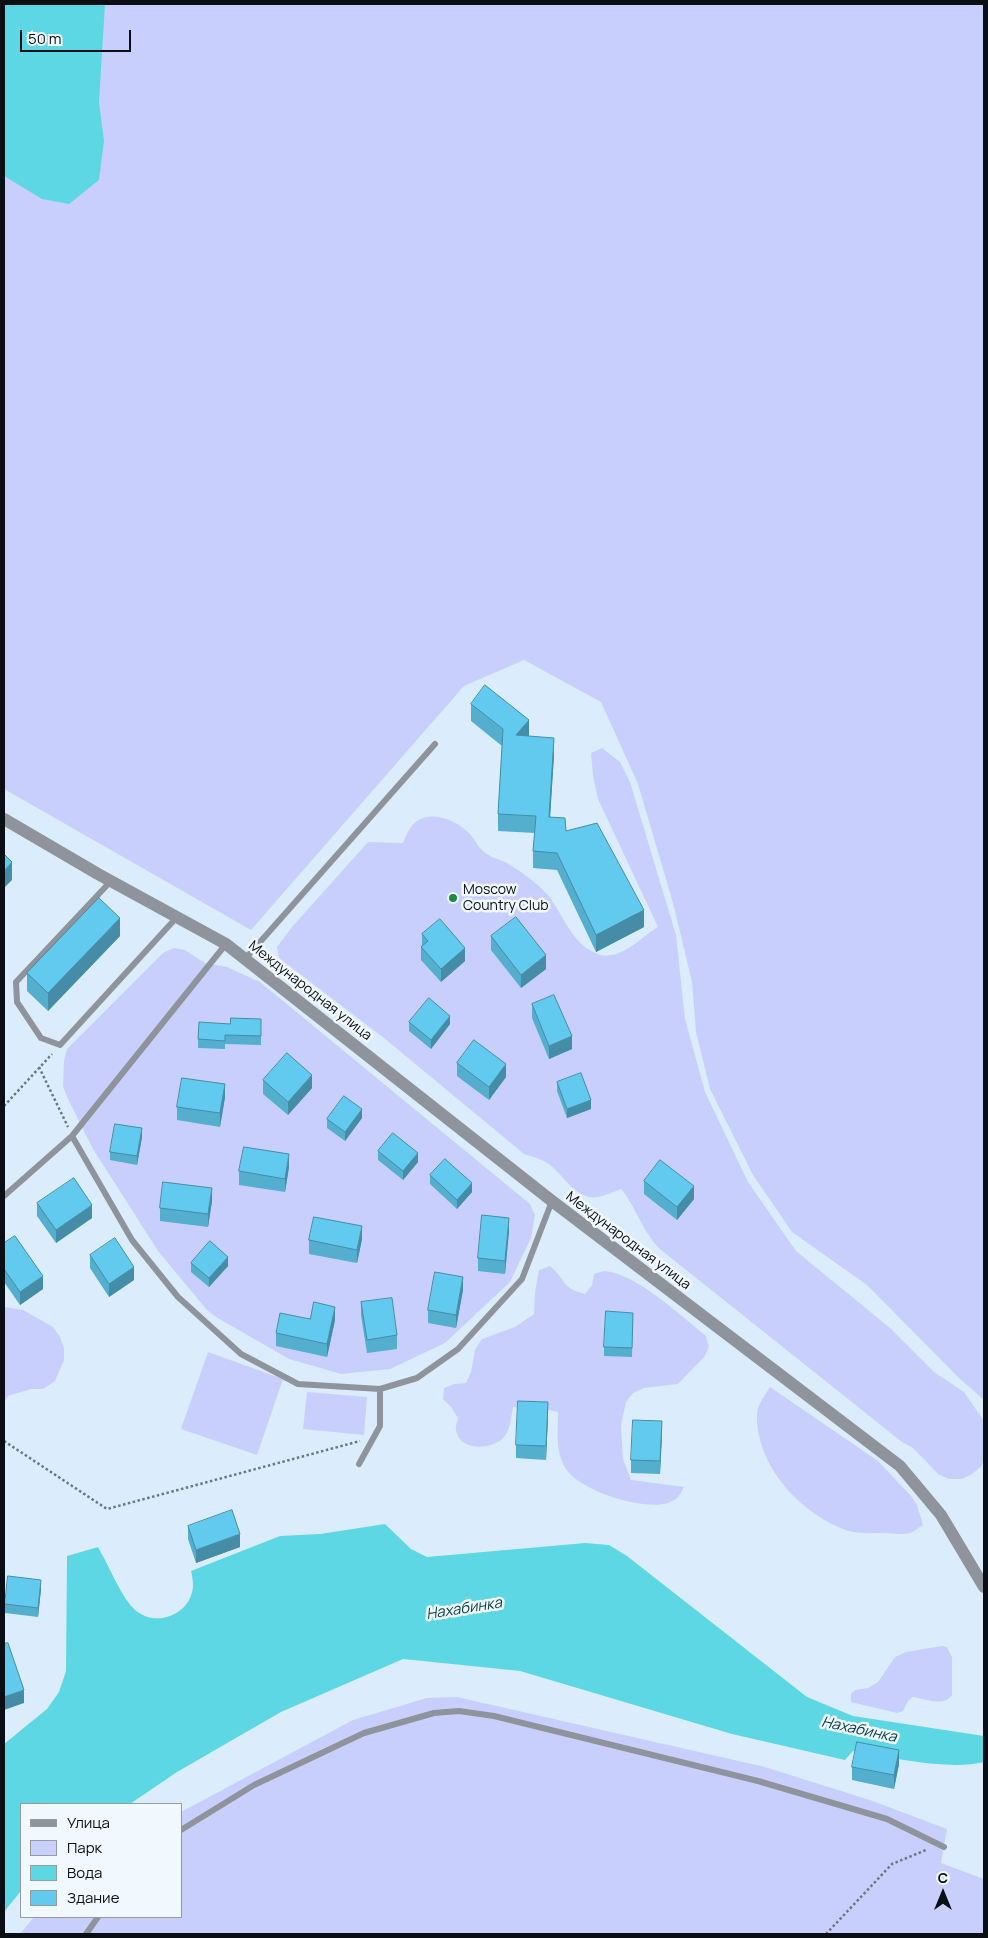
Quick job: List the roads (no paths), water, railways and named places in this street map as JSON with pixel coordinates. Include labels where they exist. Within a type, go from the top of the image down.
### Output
[{"type":"street","name":"Международная улица","points":[[4,819],[110,881],[226,944],[552,1201],[900,1466],[941,1515],[984,1586]]},
{"type":"lane","points":[[245,960],[435,744]]},
{"type":"lane","points":[[110,881],[16,982],[17,1002],[41,1038],[60,1045],[177,918]]},
{"type":"lane","points":[[4,1196],[72,1136],[226,944]]},
{"type":"lane","points":[[72,1136],[132,1240],[178,1297],[241,1354],[298,1384],[380,1388],[416,1378],[458,1349],[522,1278],[552,1201]]},
{"type":"lane","points":[[359,1464],[380,1426],[380,1388]]},
{"type":"lane","points":[[182,1829],[254,1785],[364,1733],[434,1713],[459,1711],[494,1716],[758,1781],[888,1819],[941,1846]]},
{"type":"lane","points":[[86,1934],[97,1918]]},
{"type":"water","points":[[4,4],[105,4],[99,102],[104,141],[99,180],[69,204],[42,199],[4,176]]},
{"type":"water","name":"Нахабинка","points":[[385,1524],[411,1549],[427,1557],[585,1543],[609,1545],[627,1556],[807,1697],[853,1716],[984,1736],[984,1762],[954,1765],[937,1764],[853,1751],[845,1760],[732,1734],[520,1671],[403,1659],[281,1712],[177,1772],[131,1803],[20,1803],[20,1892],[4,1912],[4,1744],[47,1709],[59,1692],[66,1671],[67,1556],[98,1547],[119,1587],[133,1608],[151,1618],[160,1618],[178,1612],[186,1605],[191,1596],[193,1586],[191,1571],[280,1536],[320,1534]]},
{"type":"place","name":"Moscow Country Club","points":[[453,898]]}]
